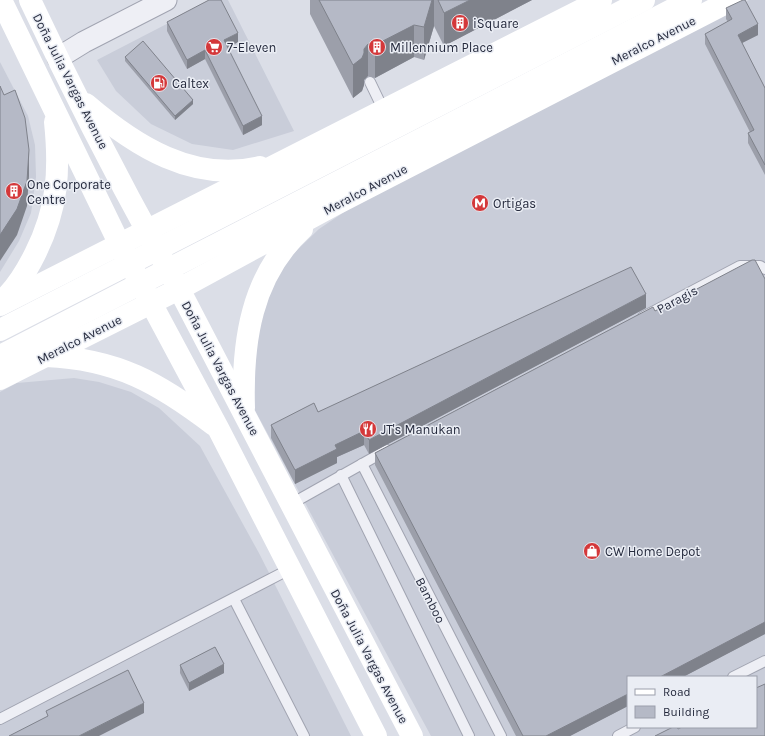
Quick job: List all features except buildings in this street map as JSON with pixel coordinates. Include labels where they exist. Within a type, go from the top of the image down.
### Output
[{"type":"main road","name":"Doña Julia Vargas Avenue","points":[[0,0],[120,245],[219,430],[376,736]]},
{"type":"main road","name":"Doña Julia Vargas Avenue","points":[[30,0],[58,58],[147,231],[179,289],[412,736]]},
{"type":"main road","points":[[0,304],[120,245],[601,0]]},
{"type":"main road","points":[[0,330],[644,0]]},
{"type":"main road","name":"Meralco Avenue","points":[[0,356],[691,0]]},
{"type":"main road","name":"Meralco Avenue","points":[[0,379],[152,303],[292,227],[732,0]]},
{"type":"main road","points":[[79,98],[101,117],[129,136],[154,151],[186,165],[211,171],[233,171],[293,157]]},
{"type":"main road","points":[[0,304],[27,269],[46,230],[54,206],[58,173],[54,108]]},
{"type":"main road","points":[[293,157],[283,174],[283,184],[286,195],[294,203],[304,208],[327,209]]},
{"type":"main road","points":[[244,413],[243,382],[246,341],[252,310],[257,297],[267,273],[280,253],[300,230],[327,209]]},
{"type":"main road","points":[[219,430],[161,388],[125,370],[94,361],[66,357],[39,359],[35,346],[40,337],[49,327],[235,231],[257,223],[279,221],[292,227]]},
{"type":"street","points":[[58,58],[84,42],[166,0]]},
{"type":"lane","points":[[370,82],[384,111]]},
{"type":"lane","name":"Paragis","points":[[634,321],[740,266],[762,268]]},
{"type":"lane","points":[[291,504],[397,446]]},
{"type":"lane","name":"Bamboo","points":[[362,464],[501,736]]},
{"type":"lane","name":"Bamboo","points":[[341,476],[469,736]]},
{"type":"lane","points":[[0,719],[290,569]]},
{"type":"lane","points":[[234,599],[304,736]]},
{"type":"lane","points":[[735,676],[765,661]]},
{"type":"lane","points":[[618,736],[633,728]]},
{"type":"shaded area","points":[[213,0],[228,0],[294,131],[233,150],[192,144],[151,124],[116,91],[97,60]]},
{"type":"shaded area","points":[[749,0],[765,0],[765,736],[431,736],[251,403],[259,325],[270,288],[291,256],[319,229],[386,184]]},
{"type":"shaded area","name":"One Corporate Centre","points":[[0,62],[28,116],[35,145],[36,177],[31,213],[19,241],[0,272]]},
{"type":"shaded area","points":[[74,378],[99,382],[131,392],[159,408],[200,446],[260,555],[351,736],[0,736],[0,392],[17,383]]},
{"type":"place","name":"iSquare","points":[[460,23]]},
{"type":"place","name":"7-Eleven","points":[[214,47]]},
{"type":"place","name":"Millennium Place","points":[[377,47]]},
{"type":"place","name":"Caltex","points":[[159,83]]},
{"type":"place","name":"One Corporate Centre","points":[[14,191]]},
{"type":"place","name":"Ortigas","points":[[480,203]]},
{"type":"place","name":"JT's Manukan","points":[[368,429]]},
{"type":"place","name":"CW Home Depot","points":[[592,551]]}]
